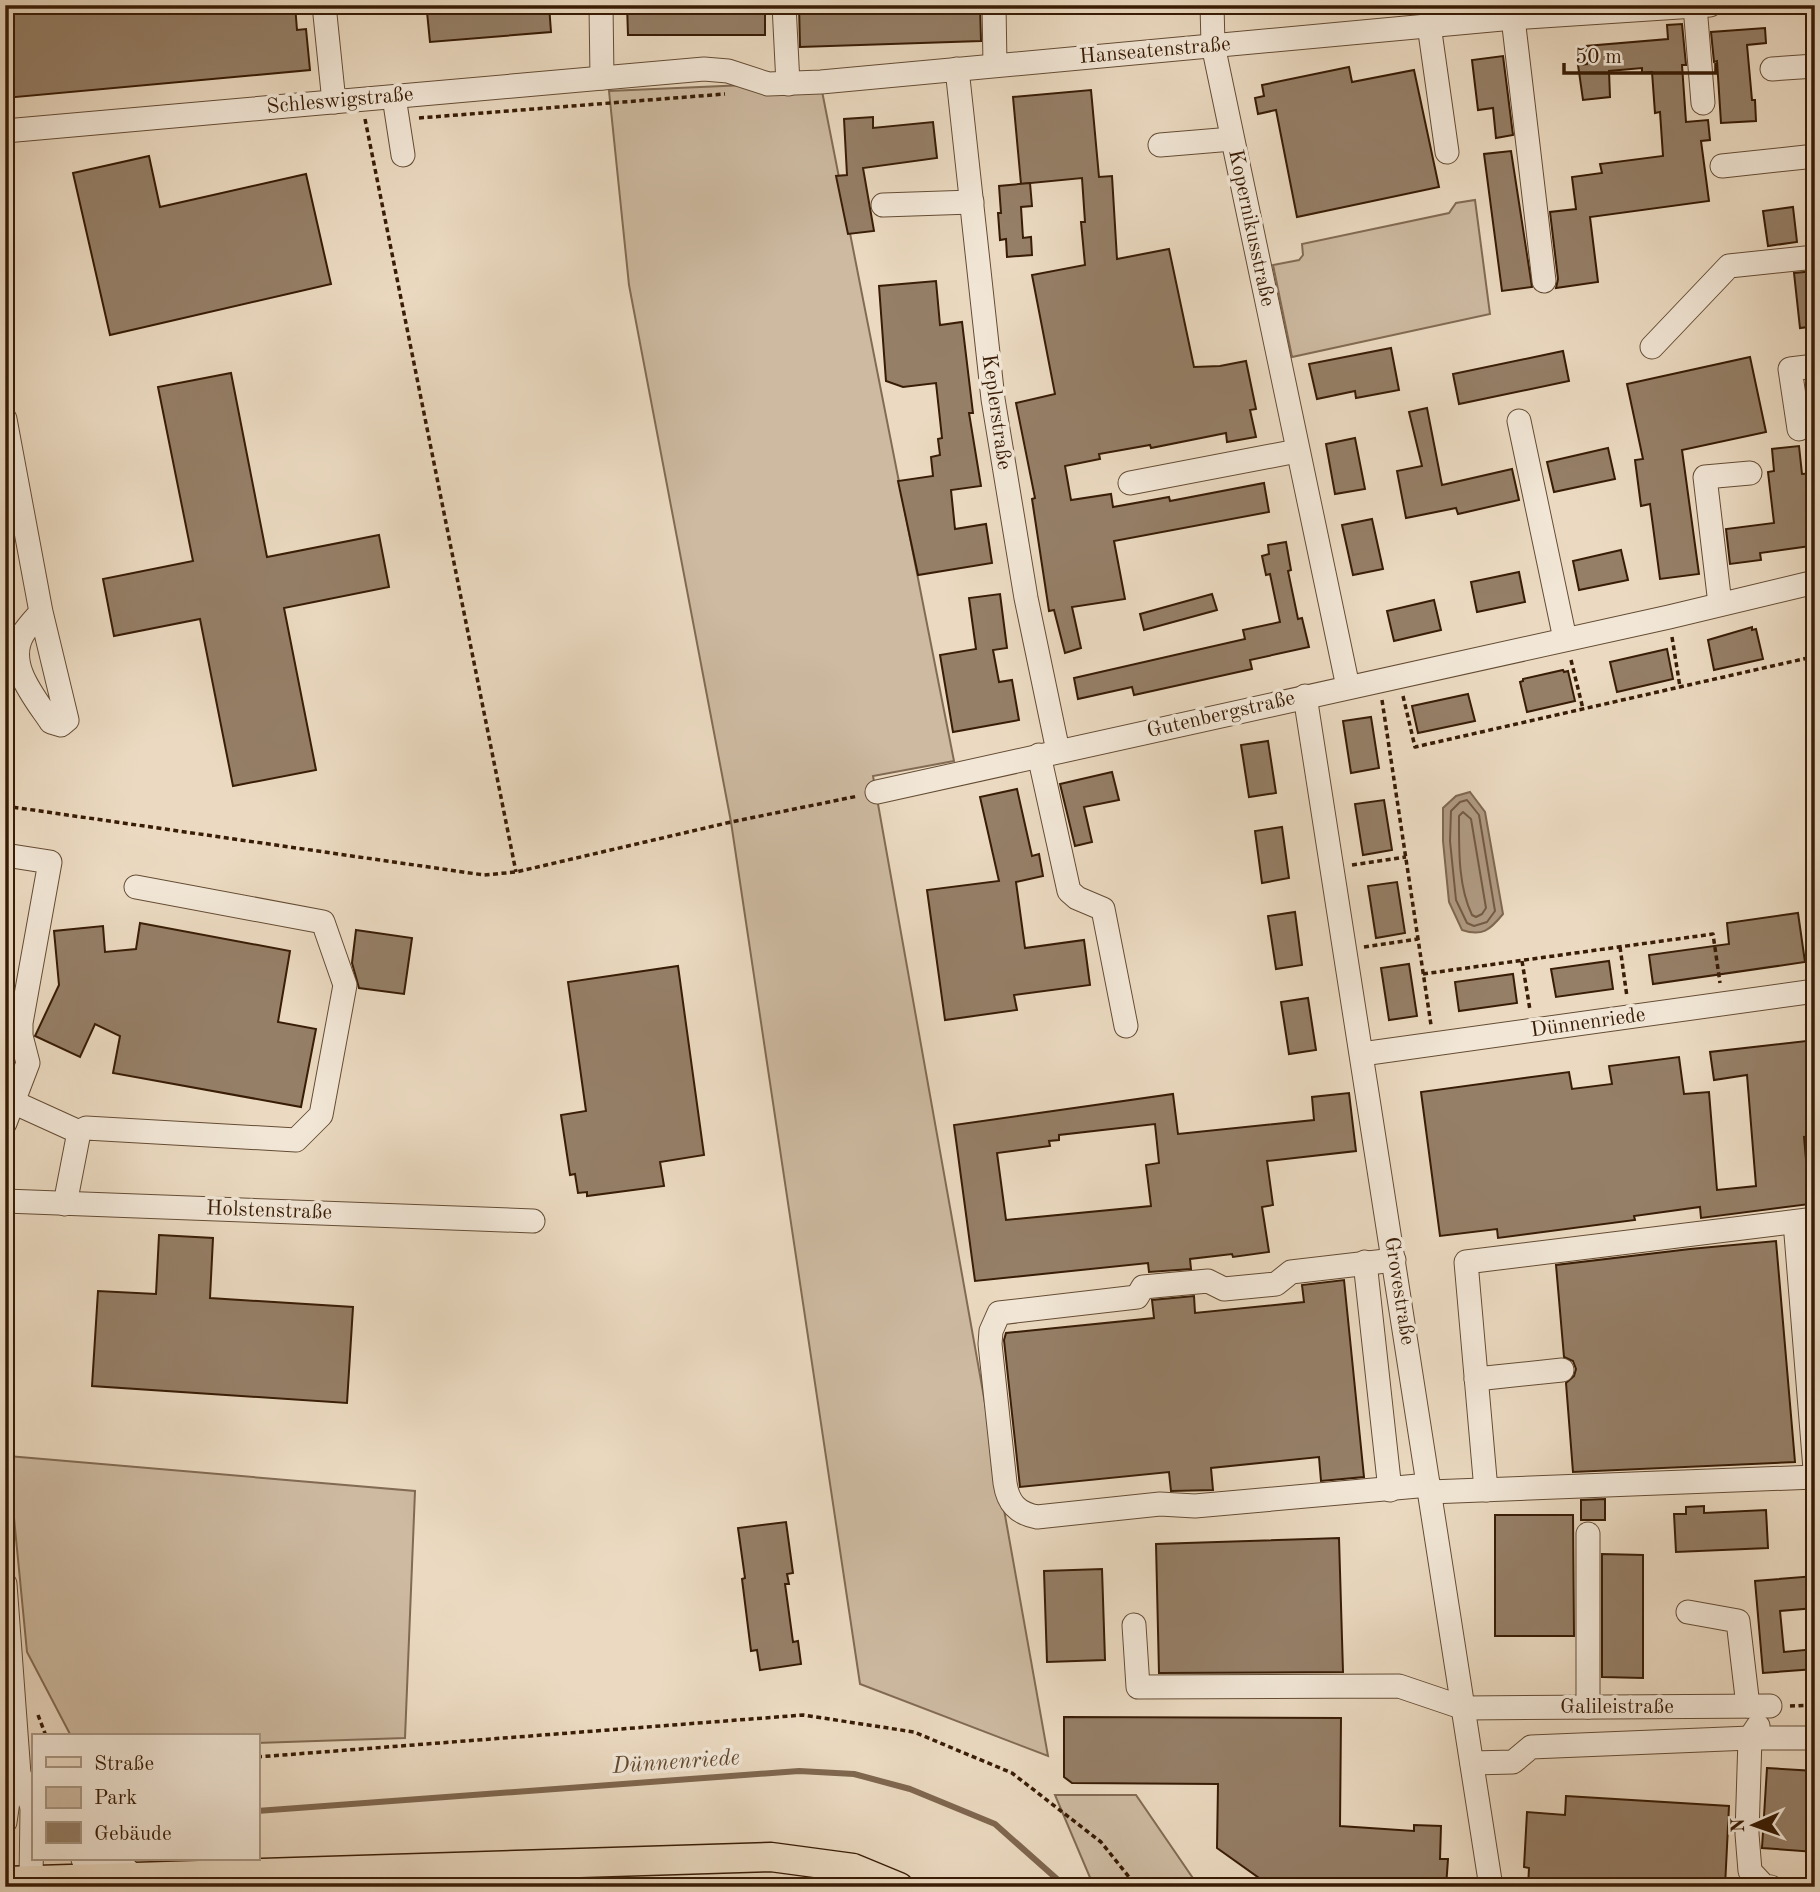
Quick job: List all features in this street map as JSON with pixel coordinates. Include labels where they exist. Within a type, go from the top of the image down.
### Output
[{"type":"main road","points":[[22,1883],[771,1857],[853,1868],[899,1887]]},
{"type":"street","points":[[324,5],[334,102]]},
{"type":"street","points":[[601,5],[602,78]]},
{"type":"street","points":[[784,5],[788,84]]},
{"type":"street","points":[[995,5],[995,65]]},
{"type":"street","name":"Kopernikusstraße","points":[[1212,5],[1213,45],[1348,687]]},
{"type":"street","points":[[1702,6],[1703,103]]},
{"type":"street","name":"Hanseatenstraße","points":[[602,78],[705,69],[728,71],[768,84],[788,84],[1513,18],[1702,6]]},
{"type":"street","points":[[1513,18],[1544,281]]},
{"type":"street","points":[[1429,26],[1447,152]]},
{"type":"street","points":[[1772,69],[1815,66]]},
{"type":"street","name":"Keplerstraße","points":[[957,69],[993,400],[1026,598],[1069,891],[1077,898],[1103,909],[1126,1026]]},
{"type":"street","name":"Schleswigstraße","points":[[5,131],[602,78]]},
{"type":"street","points":[[394,96],[403,155]]},
{"type":"street","points":[[1160,145],[1232,139]]},
{"type":"street","points":[[1722,166],[1815,156]]},
{"type":"street","points":[[883,205],[972,201]]},
{"type":"street","points":[[1652,347],[1729,266],[1815,257]]},
{"type":"street","points":[[1799,429],[1790,369],[1815,366]]},
{"type":"street","points":[[5,419],[41,612]]},
{"type":"street","points":[[1520,421],[1565,639]]},
{"type":"street","points":[[1130,483],[1297,451]]},
{"type":"street","points":[[1720,604],[1705,477],[1750,473]]},
{"type":"street","name":"Gutenbergstraße","points":[[877,792],[1669,617],[1810,583]]},
{"type":"street","name":"Grovestraße","points":[[1305,696],[1491,1887]]},
{"type":"street","points":[[5,855],[50,862],[21,1023],[21,1036],[28,1063],[9,1112],[79,1132],[86,1128],[296,1140],[321,1115],[345,985],[323,922],[136,887]]},
{"type":"street","name":"Dünnenriede","points":[[1362,1054],[1815,991]]},
{"type":"street","points":[[65,1204],[79,1132]]},
{"type":"street","name":"Holstenstraße","points":[[5,1201],[533,1221]]},
{"type":"street","points":[[1486,1490],[1466,1262],[1805,1220],[1815,1469]]},
{"type":"street","points":[[1394,1260],[1291,1272],[1276,1284],[1224,1290],[1208,1281],[1143,1287],[1137,1297],[999,1313],[991,1331],[990,1343],[1007,1497],[1018,1511],[1037,1517],[1160,1504],[1195,1506],[1390,1490],[1486,1490],[1815,1477]]},
{"type":"street","points":[[1365,1262],[1390,1490]]},
{"type":"street","points":[[1476,1379],[1562,1370]]},
{"type":"street","points":[[1588,1534],[1588,1707]]},
{"type":"street","points":[[5,1584],[19,1774],[32,1806]]},
{"type":"street","points":[[1688,1612],[1738,1621],[1759,1706],[1750,1738],[1747,1834],[1750,1871],[1764,1886],[1771,1887]]},
{"type":"street","name":"Galileistraße","points":[[1134,1625],[1138,1687],[1399,1686],[1464,1708],[1759,1706]]},
{"type":"street","points":[[1472,1763],[1513,1762],[1531,1747],[1815,1738]]},
{"type":"street","points":[[5,1822],[8,1801],[19,1774]]},
{"type":"street","points":[[22,1883],[32,1815]]},
{"type":"street","points":[[87,1860],[161,1877]]},
{"type":"path","points":[[361,99],[516,872]]},
{"type":"path","points":[[1810,583],[1815,696]]},
{"type":"path","points":[[1669,617],[1680,687]]},
{"type":"path","points":[[1565,639],[1583,709]]},
{"type":"path","points":[[1389,678],[1415,747],[1812,657]]},
{"type":"path","points":[[1389,678],[1406,857],[1434,1044]]},
{"type":"path","points":[[5,806],[484,875],[516,872],[731,822],[877,792]]},
{"type":"path","points":[[1332,868],[1406,857]]},
{"type":"path","points":[[1423,974],[1713,934],[1723,1004]]},
{"type":"path","points":[[1345,949],[1418,939]]},
{"type":"path","points":[[1620,947],[1630,1017]]},
{"type":"path","points":[[1522,961],[1533,1030]]},
{"type":"path","points":[[259,1757],[803,1715],[914,1732],[1012,1773],[1101,1842],[1137,1887]]},
{"type":"green space","points":[[746,85],[821,86],[954,761],[873,776],[1048,1756],[860,1684],[731,822],[629,285],[609,91]]},
{"type":"green space","points":[[1475,200],[1490,314],[1292,357],[1273,265],[1299,260],[1303,255],[1302,244],[1449,213],[1456,203]]},
{"type":"green space","points":[[8,1456],[415,1491],[405,1738],[259,1743],[259,1734],[70,1734],[27,1652]]},
{"type":"green space","points":[[1055,1795],[1136,1795],[1199,1887],[1094,1887]]},
{"type":"water","points":[[1470,792],[1485,812],[1503,914],[1490,928],[1475,933],[1462,930],[1449,902],[1443,841],[1443,808],[1456,796]]},
{"type":"building","points":[[5,5],[295,5],[297,30],[306,29],[310,70],[5,98]]},
{"type":"building","points":[[472,5],[549,5],[551,32],[430,42],[427,12],[473,8]]},
{"type":"building","points":[[627,5],[765,5],[765,35],[628,35]]},
{"type":"building","points":[[799,5],[980,5],[981,41],[800,47]]},
{"type":"building","points":[[1682,24],[1686,65],[1682,65],[1686,122],[1708,120],[1710,140],[1701,141],[1709,201],[1590,217],[1598,282],[1556,288],[1558,279],[1550,212],[1576,209],[1572,177],[1602,173],[1600,164],[1663,156],[1660,112],[1655,113],[1652,72],[1642,73],[1642,68],[1609,71],[1610,97],[1583,100],[1578,65],[1587,64],[1586,46],[1668,39],[1667,25]]},
{"type":"building","points":[[1765,28],[1766,43],[1747,45],[1756,121],[1721,123],[1717,61],[1714,62],[1711,32]]},
{"type":"building","points":[[1503,56],[1513,135],[1496,138],[1493,108],[1478,110],[1472,60]]},
{"type":"building","points":[[1349,67],[1352,82],[1414,70],[1439,187],[1297,217],[1276,110],[1258,114],[1255,98],[1264,96],[1262,85]]},
{"type":"building","points":[[1091,90],[1099,177],[1112,176],[1117,259],[1169,249],[1194,367],[1246,361],[1256,409],[1250,410],[1256,437],[1227,442],[1226,433],[1151,448],[1150,445],[1099,454],[1100,459],[1065,466],[1071,500],[1111,494],[1113,507],[1169,497],[1170,501],[1264,483],[1269,512],[1114,541],[1125,599],[1072,607],[1081,648],[1065,653],[1054,610],[1049,611],[1032,499],[1035,498],[1016,403],[1055,394],[1032,275],[1085,265],[1081,222],[1085,222],[1082,178],[1021,184],[1013,97]]},
{"type":"building","points":[[873,117],[873,128],[933,122],[937,158],[863,168],[874,231],[848,234],[836,176],[847,175],[844,119]]},
{"type":"building","points":[[1511,151],[1532,287],[1502,291],[1484,154]]},
{"type":"building","points":[[149,156],[160,207],[306,174],[331,284],[110,335],[73,173]]},
{"type":"building","points":[[1030,183],[1032,206],[1021,207],[1023,238],[1031,237],[1032,255],[1007,257],[1006,239],[1000,240],[999,186]]},
{"type":"building","points":[[1793,207],[1797,242],[1768,246],[1763,211]]},
{"type":"building","points":[[1815,271],[1815,326],[1800,328],[1794,273]]},
{"type":"building","points":[[936,281],[940,325],[962,322],[973,413],[969,413],[981,486],[951,490],[955,529],[986,524],[992,563],[918,575],[898,481],[933,476],[931,457],[940,455],[938,439],[942,438],[936,383],[903,387],[886,381],[879,286]]},
{"type":"building","points":[[1391,348],[1399,390],[1356,398],[1355,391],[1317,399],[1309,364]]},
{"type":"building","points":[[1563,351],[1569,381],[1459,404],[1453,374]]},
{"type":"building","points":[[1750,357],[1766,432],[1682,450],[1699,574],[1660,579],[1650,504],[1641,506],[1635,460],[1643,459],[1627,384]]},
{"type":"building","points":[[231,373],[267,557],[379,535],[389,587],[284,608],[316,770],[233,786],[200,619],[114,636],[103,579],[193,561],[158,387]]},
{"type":"building","points":[[1427,408],[1442,485],[1512,469],[1519,500],[1458,514],[1456,508],[1406,518],[1397,471],[1422,466],[1409,412]]},
{"type":"building","points":[[1355,438],[1365,489],[1335,494],[1326,444]]},
{"type":"building","points":[[1799,446],[1802,474],[1815,473],[1815,533],[1810,546],[1760,553],[1761,560],[1730,564],[1726,529],[1774,523],[1768,472],[1774,471],[1772,449]]},
{"type":"building","points":[[1608,448],[1615,479],[1554,492],[1547,462]]},
{"type":"building","points":[[1372,519],[1383,569],[1353,575],[1342,525]]},
{"type":"building","points":[[1286,542],[1291,570],[1288,571],[1298,619],[1302,618],[1309,647],[1250,660],[1252,669],[1134,695],[1132,687],[1078,699],[1074,678],[1245,639],[1243,630],[1280,622],[1270,574],[1266,575],[1262,556],[1269,554],[1268,545]]},
{"type":"building","points":[[1621,550],[1628,580],[1579,590],[1573,561]]},
{"type":"building","points":[[1519,572],[1525,602],[1477,612],[1471,582]]},
{"type":"building","points":[[1000,594],[1007,648],[993,650],[999,682],[1012,680],[1019,720],[953,732],[940,655],[976,649],[969,598]]},
{"type":"building","points":[[1212,594],[1217,610],[1144,630],[1140,614]]},
{"type":"building","points":[[1434,600],[1441,630],[1394,641],[1387,611]]},
{"type":"building","points":[[1752,627],[1752,630],[1756,629],[1763,659],[1714,670],[1708,640]]},
{"type":"building","points":[[1667,649],[1673,679],[1617,692],[1610,662]]},
{"type":"building","points":[[1568,671],[1575,701],[1527,712],[1520,682]]},
{"type":"building","points":[[1468,694],[1475,721],[1418,733],[1412,706]]},
{"type":"building","points":[[1371,717],[1379,768],[1351,773],[1343,721]]},
{"type":"building","points":[[1268,741],[1276,793],[1249,797],[1241,745]]},
{"type":"building","points":[[1112,772],[1119,800],[1084,807],[1092,842],[1075,846],[1060,784]]},
{"type":"building","points":[[1017,789],[1032,856],[1039,854],[1043,876],[1016,882],[1025,948],[1084,940],[1090,985],[1014,995],[1017,1010],[945,1020],[927,890],[999,881],[980,797]]},
{"type":"building","points":[[1384,800],[1392,850],[1363,855],[1355,804]]},
{"type":"building","points":[[1282,827],[1289,878],[1262,883],[1255,831]]},
{"type":"building","points":[[1397,882],[1405,933],[1376,938],[1368,886]]},
{"type":"building","points":[[1295,912],[1302,965],[1276,969],[1268,916]]},
{"type":"building","points":[[1798,913],[1805,962],[1653,984],[1649,955],[1729,944],[1727,923]]},
{"type":"building","points":[[140,923],[290,951],[278,1022],[316,1029],[301,1107],[113,1073],[120,1036],[95,1024],[80,1057],[35,1036],[59,985],[54,931],[103,926],[105,952],[136,949]]},
{"type":"building","points":[[356,930],[412,938],[404,994],[359,988],[352,963]]},
{"type":"building","points":[[1609,961],[1613,989],[1556,997],[1551,969]]},
{"type":"building","points":[[1409,964],[1417,1016],[1389,1020],[1381,968]]},
{"type":"building","points":[[678,966],[704,1155],[660,1162],[664,1186],[587,1196],[587,1192],[578,1193],[575,1174],[570,1175],[561,1115],[586,1111],[568,982]]},
{"type":"building","points":[[1513,974],[1517,1003],[1459,1011],[1455,982]]},
{"type":"building","points":[[1308,998],[1316,1050],[1289,1054],[1281,1002]]},
{"type":"building","points":[[1815,1040],[1815,1136],[1804,1137],[1810,1204],[1701,1218],[1700,1207],[1634,1216],[1635,1220],[1498,1238],[1497,1229],[1440,1236],[1421,1092],[1569,1072],[1572,1089],[1612,1084],[1609,1066],[1679,1057],[1684,1094],[1709,1092],[1717,1190],[1756,1186],[1747,1075],[1714,1080],[1710,1052]]},
{"type":"building","points":[[1349,1093],[1356,1151],[1267,1161],[1273,1205],[1262,1207],[1269,1252],[1190,1259],[1191,1269],[1149,1272],[1148,1263],[975,1281],[954,1125],[1173,1094],[1178,1134],[1314,1120],[1312,1097]],"holes":[[[1155,1124],[1159,1163],[1146,1165],[1151,1206],[1006,1220],[997,1153],[1050,1146],[1049,1141],[1059,1140],[1059,1135]]]},
{"type":"building","points":[[159,1235],[213,1238],[210,1298],[353,1307],[347,1403],[92,1386],[98,1291],[156,1294]]},
{"type":"building","points":[[1776,1241],[1795,1462],[1573,1472],[1566,1383],[1574,1376],[1576,1369],[1573,1361],[1564,1357],[1556,1265]]},
{"type":"building","points":[[1344,1280],[1364,1477],[1321,1481],[1319,1457],[1211,1468],[1213,1490],[1171,1491],[1169,1472],[1020,1487],[1004,1340],[1006,1333],[1154,1318],[1152,1300],[1194,1296],[1195,1313],[1304,1302],[1302,1285]]},
{"type":"building","points":[[1605,1499],[1605,1520],[1581,1520],[1581,1500]]},
{"type":"building","points":[[1704,1506],[1704,1513],[1766,1510],[1768,1548],[1676,1552],[1674,1514],[1686,1514],[1686,1507]]},
{"type":"building","points":[[1495,1515],[1573,1515],[1574,1636],[1495,1636]]},
{"type":"building","points":[[786,1522],[793,1573],[787,1574],[789,1584],[785,1584],[793,1642],[798,1641],[801,1664],[760,1670],[757,1650],[751,1651],[738,1528]]},
{"type":"building","points":[[1339,1538],[1343,1672],[1159,1673],[1156,1544]]},
{"type":"building","points":[[1602,1554],[1643,1555],[1643,1678],[1602,1677]]},
{"type":"building","points":[[1102,1569],[1105,1660],[1047,1662],[1044,1571]]},
{"type":"building","points":[[1815,1576],[1815,1608],[1780,1611],[1784,1652],[1815,1649],[1815,1669],[1763,1673],[1755,1581]]},
{"type":"building","points":[[1064,1717],[1341,1718],[1340,1826],[1414,1831],[1414,1825],[1441,1826],[1440,1859],[1448,1859],[1446,1887],[1282,1887],[1262,1880],[1217,1848],[1218,1784],[1072,1783],[1064,1777]]},
{"type":"building","points":[[1767,1768],[1815,1771],[1815,1852],[1762,1848]]},
{"type":"building","points":[[1566,1796],[1729,1806],[1725,1887],[1528,1887],[1529,1868],[1524,1867],[1527,1812],[1565,1815]]},
{"type":"waterway","name":"Dünnenriede","points":[[259,1811],[799,1771],[854,1774],[910,1789],[995,1824],[1066,1887]]}]
